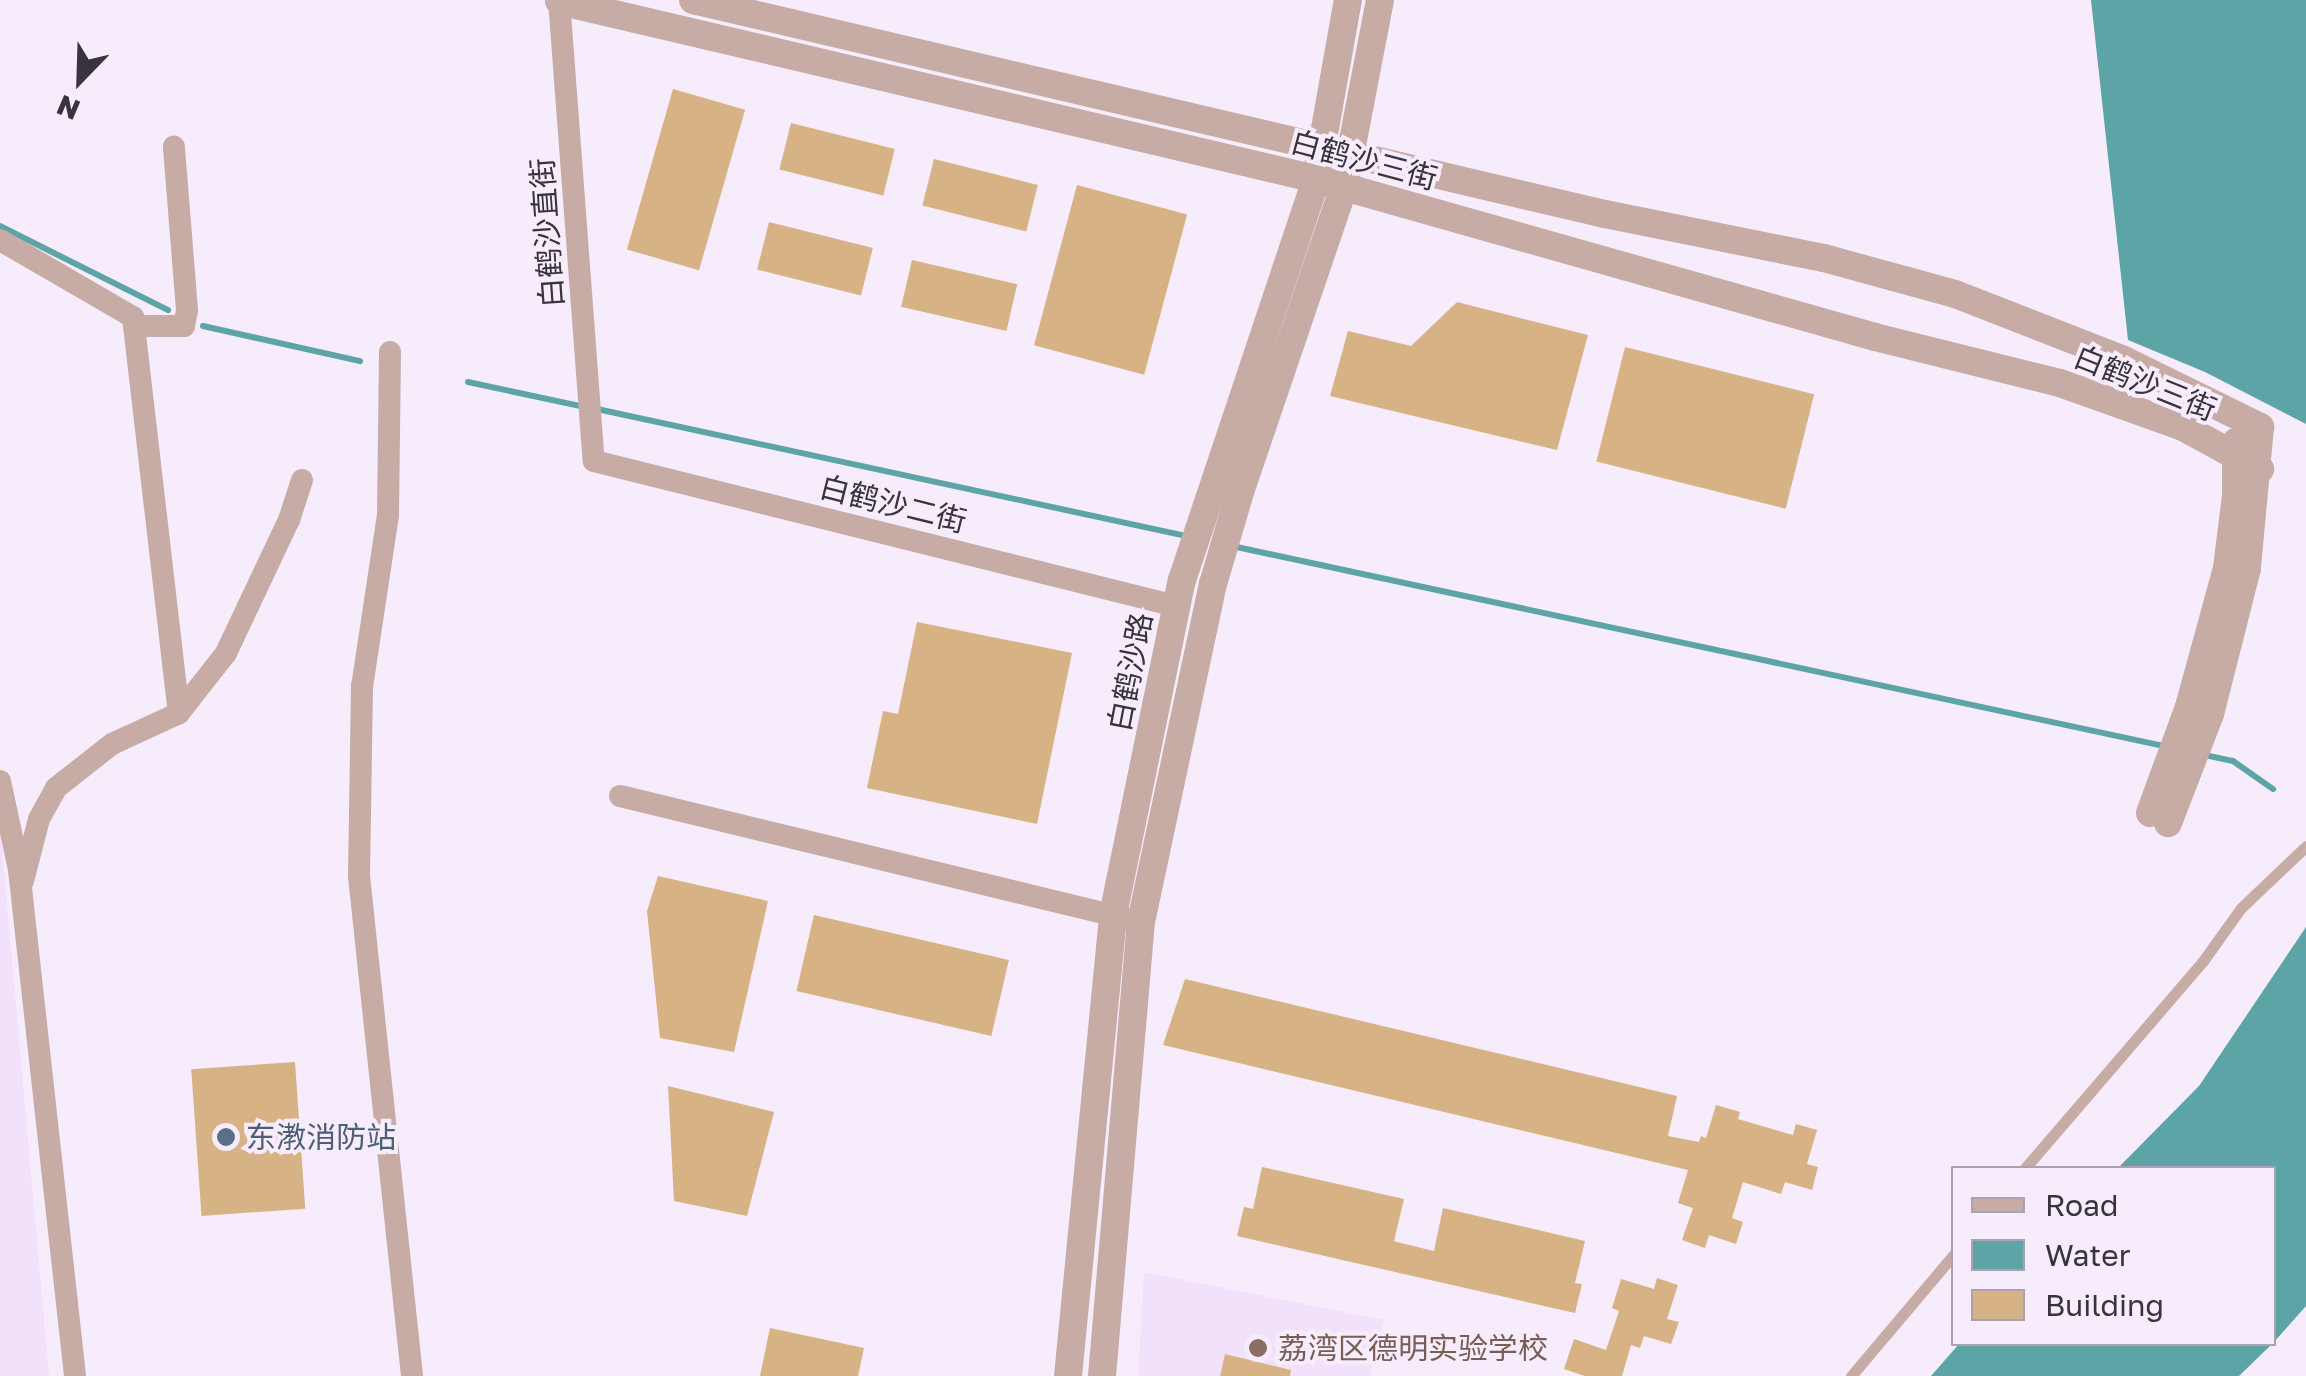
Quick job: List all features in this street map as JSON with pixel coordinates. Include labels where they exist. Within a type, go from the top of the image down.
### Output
[{"type":"street","name":"白鹤沙三街","points":[[559,0],[1316,179],[1875,337],[2060,383],[2183,428],[2248,463]]},
{"type":"street","name":"白鹤沙直街","points":[[559,0],[594,460]]},
{"type":"street","name":"白鹤沙三街","points":[[693,0],[1605,214],[1824,258],[1954,294],[2124,360],[2236,416],[2248,463]]},
{"type":"street","name":"白鹤沙路","points":[[1068,1376],[1112,915],[1179,593],[1211,486],[1316,179],[1348,0]]},
{"type":"street","name":"白鹤沙路","points":[[1102,1376],[1141,922],[1213,584],[1240,492],[1344,187],[1380,0]]},
{"type":"street","points":[[134,326],[184,326],[187,310],[174,148]]},
{"type":"street","points":[[0,240],[133,317],[180,714]]},
{"type":"street","points":[[390,352],[388,515],[362,686],[359,876],[412,1376]]},
{"type":"street","name":"白鹤沙二街","points":[[594,460],[1179,593]]},
{"type":"street","points":[[2163,808],[2200,710],[2248,463]]},
{"type":"street","points":[[20,890],[39,819],[56,788],[112,744],[180,714],[226,654],[290,520],[302,480]]},
{"type":"street","points":[[0,781],[20,890],[75,1376]]},
{"type":"street","points":[[620,796],[1141,922]]},
{"type":"lane","points":[[2027,1166],[2203,961],[2241,908],[2306,846]]},
{"type":"lane","points":[[1851,1376],[1951,1258]]},
{"type":"shaded area","points":[[0,826],[49,1376],[0,1376]]},
{"type":"shaded area","name":"荔湾区德明实验学校","points":[[1144,1272],[1384,1320],[1370,1376],[1138,1376]]},
{"type":"water","points":[[2091,0],[2306,0],[2306,424],[2205,372],[2128,340]]},
{"type":"water","points":[[2306,927],[2306,1306],[2276,1340],[2276,1166],[2120,1166],[2199,1086]]},
{"type":"water","points":[[1957,1346],[2270,1346],[2239,1376],[1931,1376]]},
{"type":"building","points":[[673,89],[745,110],[699,270],[627,250]]},
{"type":"building","points":[[791,123],[895,149],[883,195],[779,170]]},
{"type":"building","points":[[934,159],[1038,185],[1026,231],[922,206]]},
{"type":"building","points":[[1077,185],[1187,215],[1144,375],[1034,345]]},
{"type":"building","points":[[769,222],[873,248],[861,295],[757,270]]},
{"type":"building","points":[[912,260],[1017,284],[1006,331],[901,307]]},
{"type":"building","points":[[1457,302],[1588,335],[1557,450],[1330,396],[1348,331],[1411,346]]},
{"type":"building","points":[[1625,347],[1814,394],[1786,509],[1596,461]]},
{"type":"building","points":[[917,622],[1072,653],[1037,824],[867,788],[883,711],[898,714]]},
{"type":"building","points":[[658,876],[768,901],[734,1052],[660,1038],[647,911]]},
{"type":"building","points":[[814,915],[1009,960],[991,1036],[796,991]]},
{"type":"building","points":[[1185,979],[1677,1096],[1668,1136],[1699,1142],[1701,1136],[1706,1138],[1716,1105],[1740,1112],[1738,1119],[1793,1135],[1796,1124],[1817,1130],[1807,1164],[1818,1167],[1812,1190],[1785,1182],[1781,1194],[1743,1182],[1732,1218],[1743,1222],[1736,1244],[1709,1235],[1705,1248],[1682,1240],[1693,1208],[1678,1203],[1688,1170],[1163,1045]]},
{"type":"building","points":[[295,1062],[305,1209],[202,1216],[191,1069]]},
{"type":"building","points":[[668,1086],[774,1112],[747,1216],[674,1201]]},
{"type":"building","points":[[1262,1167],[1404,1199],[1394,1241],[1434,1251],[1443,1208],[1585,1241],[1575,1283],[1582,1284],[1575,1313],[1237,1236],[1244,1207],[1253,1209]]},
{"type":"building","points":[[1657,1278],[1678,1285],[1667,1319],[1679,1322],[1671,1344],[1644,1336],[1640,1348],[1631,1345],[1622,1376],[1585,1376],[1564,1369],[1574,1339],[1606,1350],[1619,1311],[1612,1308],[1621,1279],[1654,1289]]},
{"type":"building","points":[[770,1328],[864,1348],[858,1376],[760,1376]]},
{"type":"building","points":[[1225,1354],[1291,1370],[1290,1376],[1220,1376]]},
{"type":"waterway","points":[[0,226],[168,310]]},
{"type":"waterway","points":[[203,326],[360,361]]},
{"type":"waterway","points":[[468,382],[585,407]]},
{"type":"waterway","points":[[597,409],[1191,537]]},
{"type":"waterway","points":[[1232,546],[2168,747]]},
{"type":"waterway","points":[[2200,754],[2233,761],[2273,789]]},
{"type":"place","name":"东漖消防站","points":[[226,1137]]},
{"type":"place","name":"荔湾区德明实验学校","points":[[1258,1348]]}]
